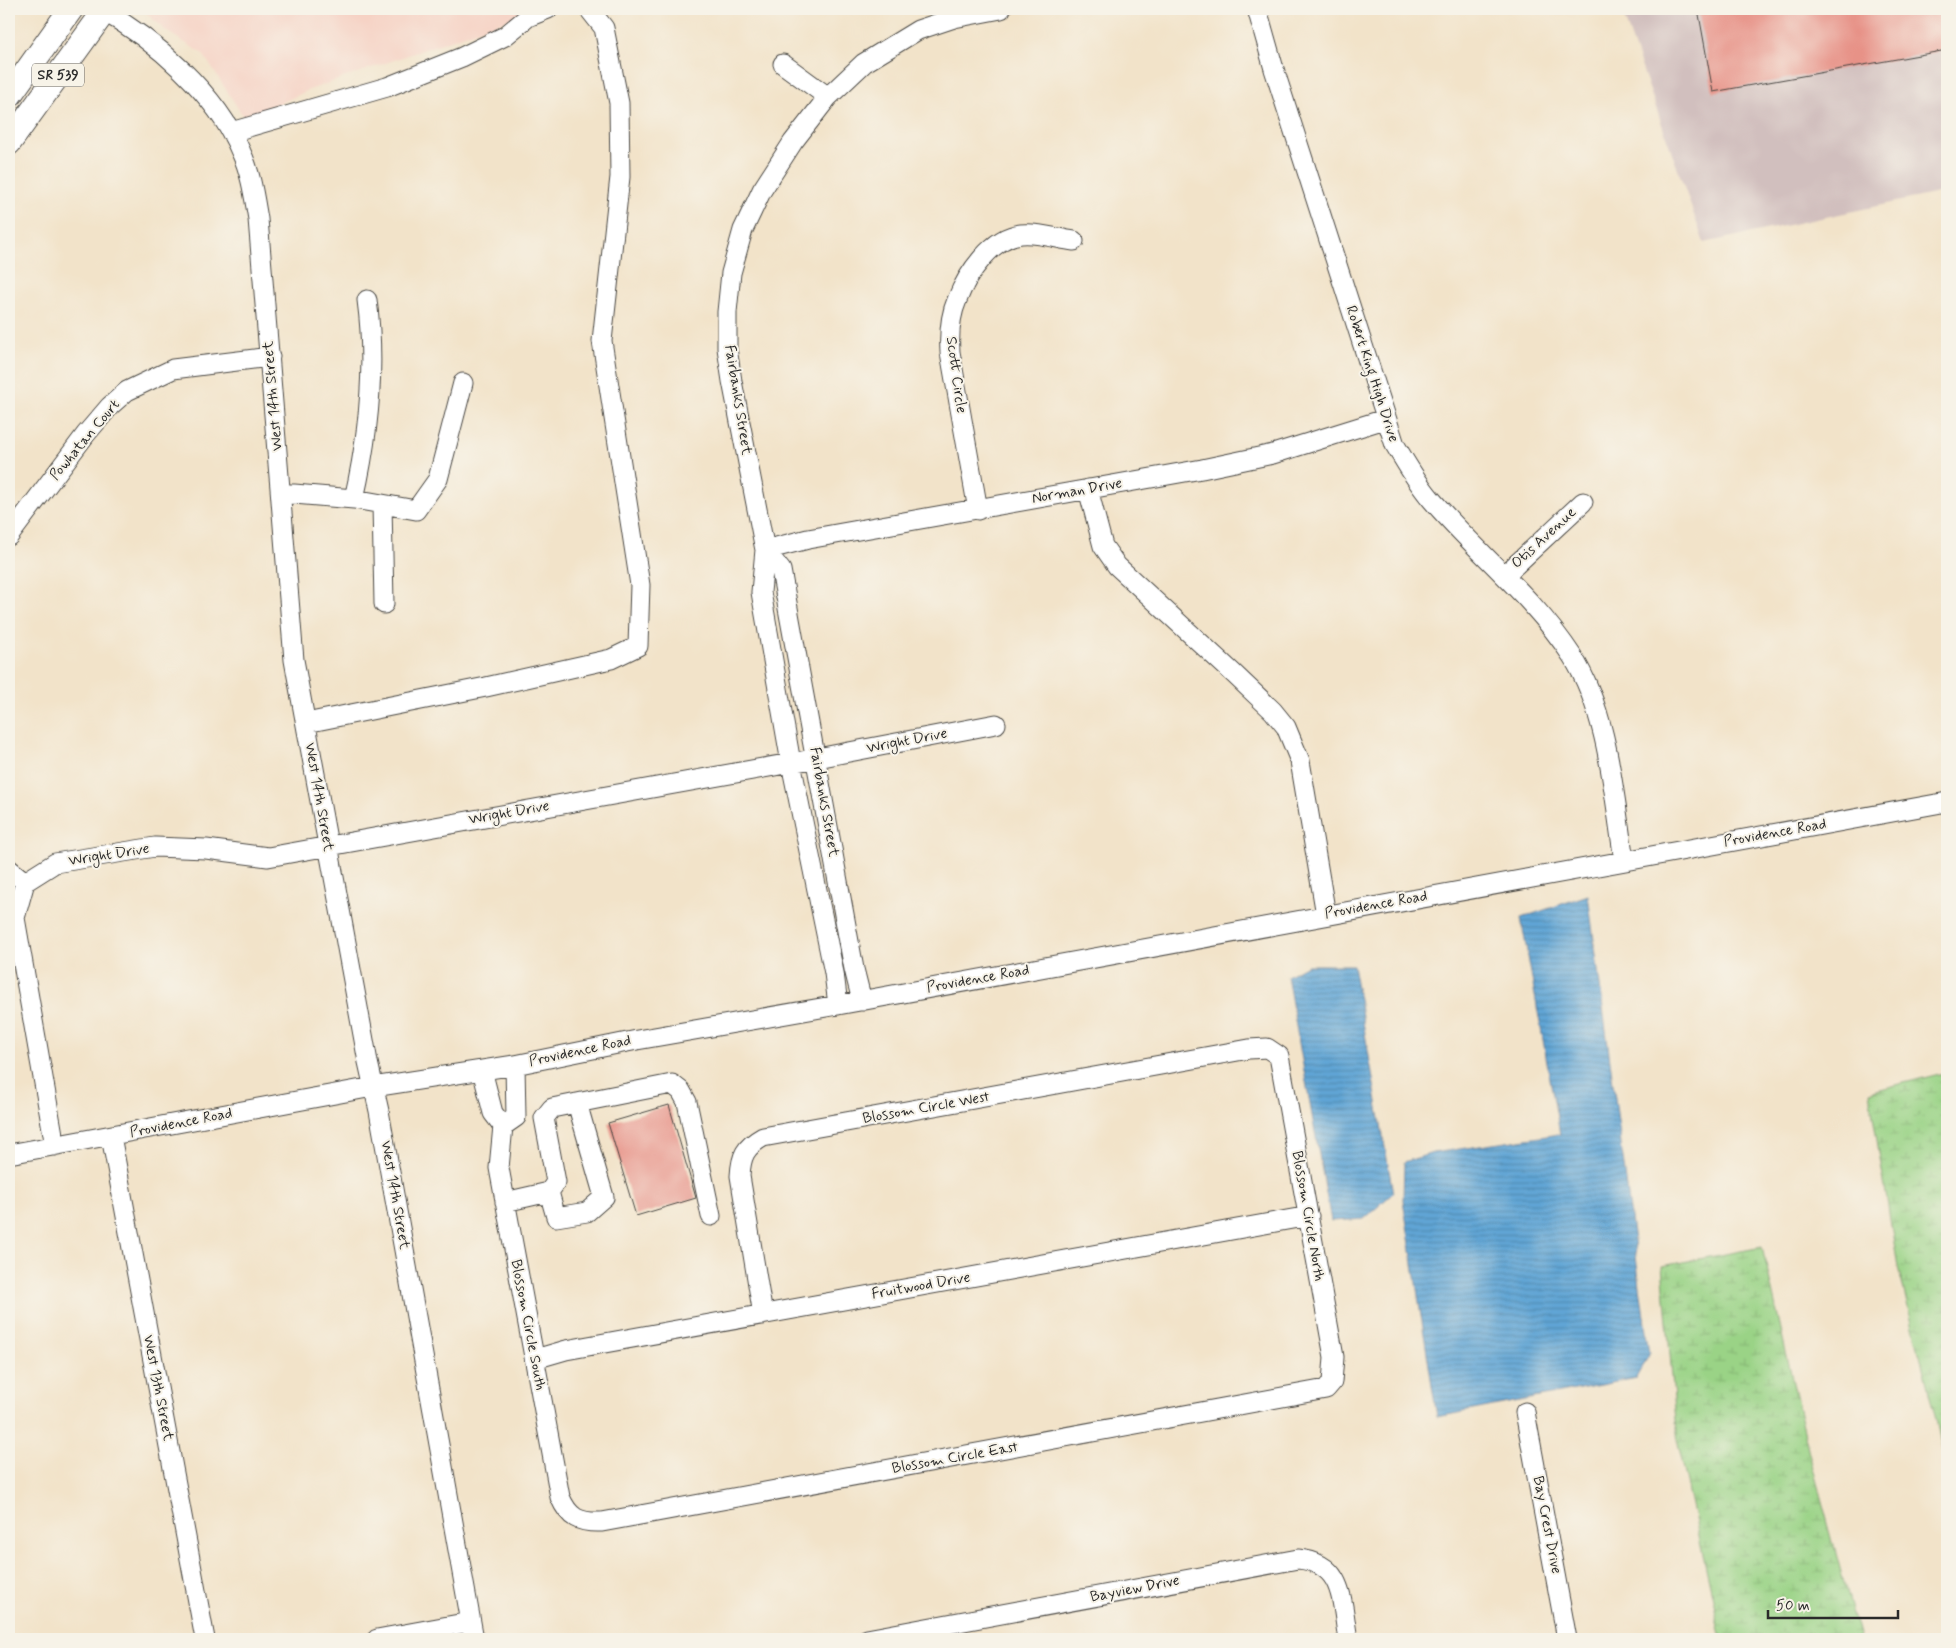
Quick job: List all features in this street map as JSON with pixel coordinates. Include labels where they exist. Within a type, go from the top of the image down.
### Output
[{"type":"main road","name":"SR 539","points":[[9,96],[71,9]]},
{"type":"main road","name":"SR 539","points":[[9,143],[104,10]]},
{"type":"street","points":[[231,132],[387,86],[462,58],[505,36],[528,17],[548,9]]},
{"type":"street","points":[[306,723],[486,687],[612,659],[638,646],[640,585],[602,341],[620,177],[620,103],[604,28],[588,9]]},
{"type":"street","name":"Fairbanks Street","points":[[838,1005],[834,973],[791,763],[761,592],[765,550],[727,348],[727,312],[732,273],[743,230],[762,190],[793,142],[828,96],[864,63],[918,30],[954,18],[1001,9]]},
{"type":"street","name":"Robert King High Drive","points":[[1257,9],[1395,446],[1429,498],[1466,537],[1506,574],[1554,631],[1573,657],[1591,695],[1607,755],[1624,860]]},
{"type":"street","name":"West 14th Street","points":[[104,10],[166,56],[198,86],[223,117],[241,151],[252,183],[258,219],[282,493],[294,660],[386,1150],[472,1631]]},
{"type":"street","points":[[783,64],[828,96]]},
{"type":"street","name":"Scott Circle","points":[[978,510],[950,352],[949,334],[956,300],[972,272],[990,250],[1007,237],[1023,234],[1074,241]]},
{"type":"street","points":[[354,499],[364,457],[370,407],[371,357],[367,300]]},
{"type":"street","name":"Powhatan Court","points":[[9,536],[86,434],[110,406],[127,391],[173,368],[270,357]]},
{"type":"street","points":[[282,493],[354,499],[416,510],[438,480],[463,383]]},
{"type":"street","name":"Norman Drive","points":[[765,550],[808,540],[1273,454],[1385,419]]},
{"type":"street","points":[[1088,489],[1103,546],[1117,566],[1247,686],[1286,727],[1300,761],[1326,915]]},
{"type":"street","name":"Otis Avenue","points":[[1506,574],[1583,502]]},
{"type":"street","points":[[382,504],[384,604]]},
{"type":"street","name":"Fairbanks Street","points":[[765,550],[782,570],[854,969],[862,1000]]},
{"type":"street","name":"Wright Drive","points":[[25,882],[55,863],[155,848],[206,849],[268,857],[791,763],[996,724]]},
{"type":"street","name":"Providence Road","points":[[9,1154],[373,1087],[515,1065],[637,1040],[1947,802]]},
{"type":"street","points":[[9,869],[25,882],[15,918],[55,1146]]},
{"type":"street","name":"Blossom Circle West","points":[[763,1315],[740,1176],[741,1157],[750,1144],[756,1140],[1249,1049],[1267,1048],[1275,1052]]},
{"type":"street","name":"Blossom Circle North","points":[[1275,1052],[1279,1056],[1334,1357],[1332,1382]]},
{"type":"street","points":[[482,1070],[493,1112],[503,1126],[516,1118],[515,1065]]},
{"type":"street","points":[[505,1202],[549,1192],[556,1182],[544,1118],[552,1108],[672,1084],[681,1091],[687,1102],[712,1216]]},
{"type":"street","points":[[549,1192],[556,1217],[587,1212],[604,1197],[577,1103]]},
{"type":"street","name":"Blossom Circle South","points":[[503,1126],[499,1168],[505,1202],[560,1497],[566,1512],[575,1518]]},
{"type":"street","name":"West 13th Street","points":[[111,1136],[205,1639]]},
{"type":"street","name":"Fruitwood Drive","points":[[535,1359],[566,1350],[1309,1216]]},
{"type":"street","name":"Blossom Circle East","points":[[575,1518],[588,1523],[602,1522],[1312,1394],[1326,1389],[1332,1382]]},
{"type":"street","name":"Bay Crest Drive","points":[[1525,1412],[1567,1639]]},
{"type":"street","name":"Bayview Drive","points":[[867,1639],[1298,1559],[1315,1560],[1328,1569],[1336,1581],[1348,1639]]},
{"type":"street","points":[[377,1639],[472,1631]]},
{"type":"shaded area","points":[[142,9],[539,9],[309,90],[245,119],[203,54],[166,31]]},
{"type":"shaded area","points":[[1621,9],[1947,9],[1947,191],[1704,243]]},
{"type":"green space","points":[[1947,1072],[1947,1476],[1937,1424],[1898,1267],[1869,1092]]},
{"type":"green space","points":[[1762,1247],[1809,1453],[1859,1639],[1722,1639],[1678,1443],[1662,1266]]},
{"type":"water","points":[[1588,895],[1649,1354],[1636,1378],[1437,1417],[1403,1200],[1404,1162],[1433,1153],[1560,1134],[1521,918]]},
{"type":"water","points":[[1307,965],[1353,965],[1393,1193],[1364,1219],[1331,1221],[1287,976]]},
{"type":"building","points":[[1698,9],[1941,9],[1947,50],[1713,92]]},
{"type":"building","points":[[669,1105],[696,1198],[636,1216],[608,1123]]}]
